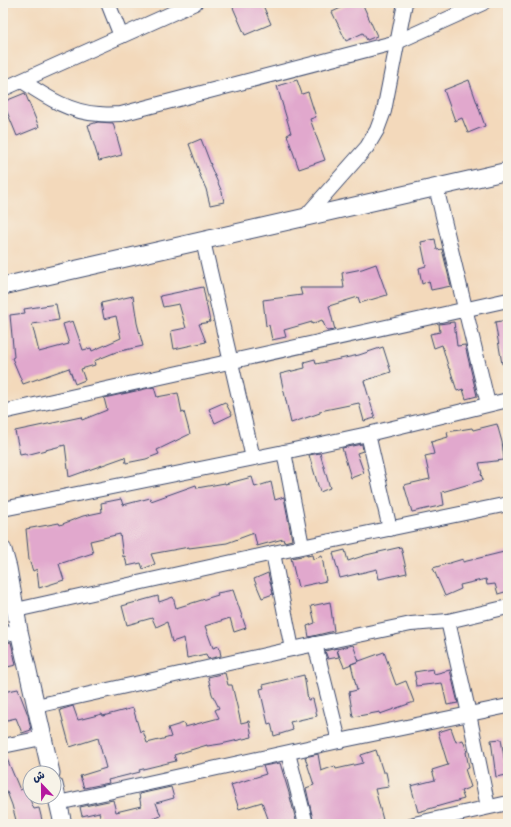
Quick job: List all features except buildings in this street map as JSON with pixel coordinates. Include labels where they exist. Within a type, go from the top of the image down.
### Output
[{"type":"street","points":[[108,3],[121,36]]},
{"type":"street","points":[[3,89],[195,3]]},
{"type":"street","points":[[305,217],[367,147],[377,130],[384,111],[405,3]]},
{"type":"street","points":[[22,80],[51,100],[82,112],[121,114],[397,42],[482,3]]},
{"type":"street","points":[[3,286],[80,267],[203,241],[508,171]]},
{"type":"street","points":[[436,187],[488,404]]},
{"type":"street","points":[[203,241],[253,458]]},
{"type":"street","points":[[3,412],[231,362],[465,308],[508,300]]},
{"type":"street","points":[[3,509],[368,434],[508,400]]},
{"type":"street","points":[[368,434],[390,529]]},
{"type":"street","points":[[284,452],[302,546]]},
{"type":"street","points":[[16,610],[302,546],[508,506]]},
{"type":"street","points":[[3,550],[16,610],[11,633],[36,706],[49,765]]},
{"type":"street","points":[[273,553],[292,649]]},
{"type":"street","points":[[36,706],[315,644],[411,624],[448,621],[508,607]]},
{"type":"street","points":[[448,621],[488,807]]},
{"type":"street","points":[[315,644],[339,741]]},
{"type":"street","points":[[62,802],[339,741],[508,706]]},
{"type":"street","points":[[3,746],[42,738]]},
{"type":"street","points":[[288,753],[306,824]]},
{"type":"street","points":[[414,824],[508,803]]},
{"type":"street","points":[[58,805],[63,824]]}]
